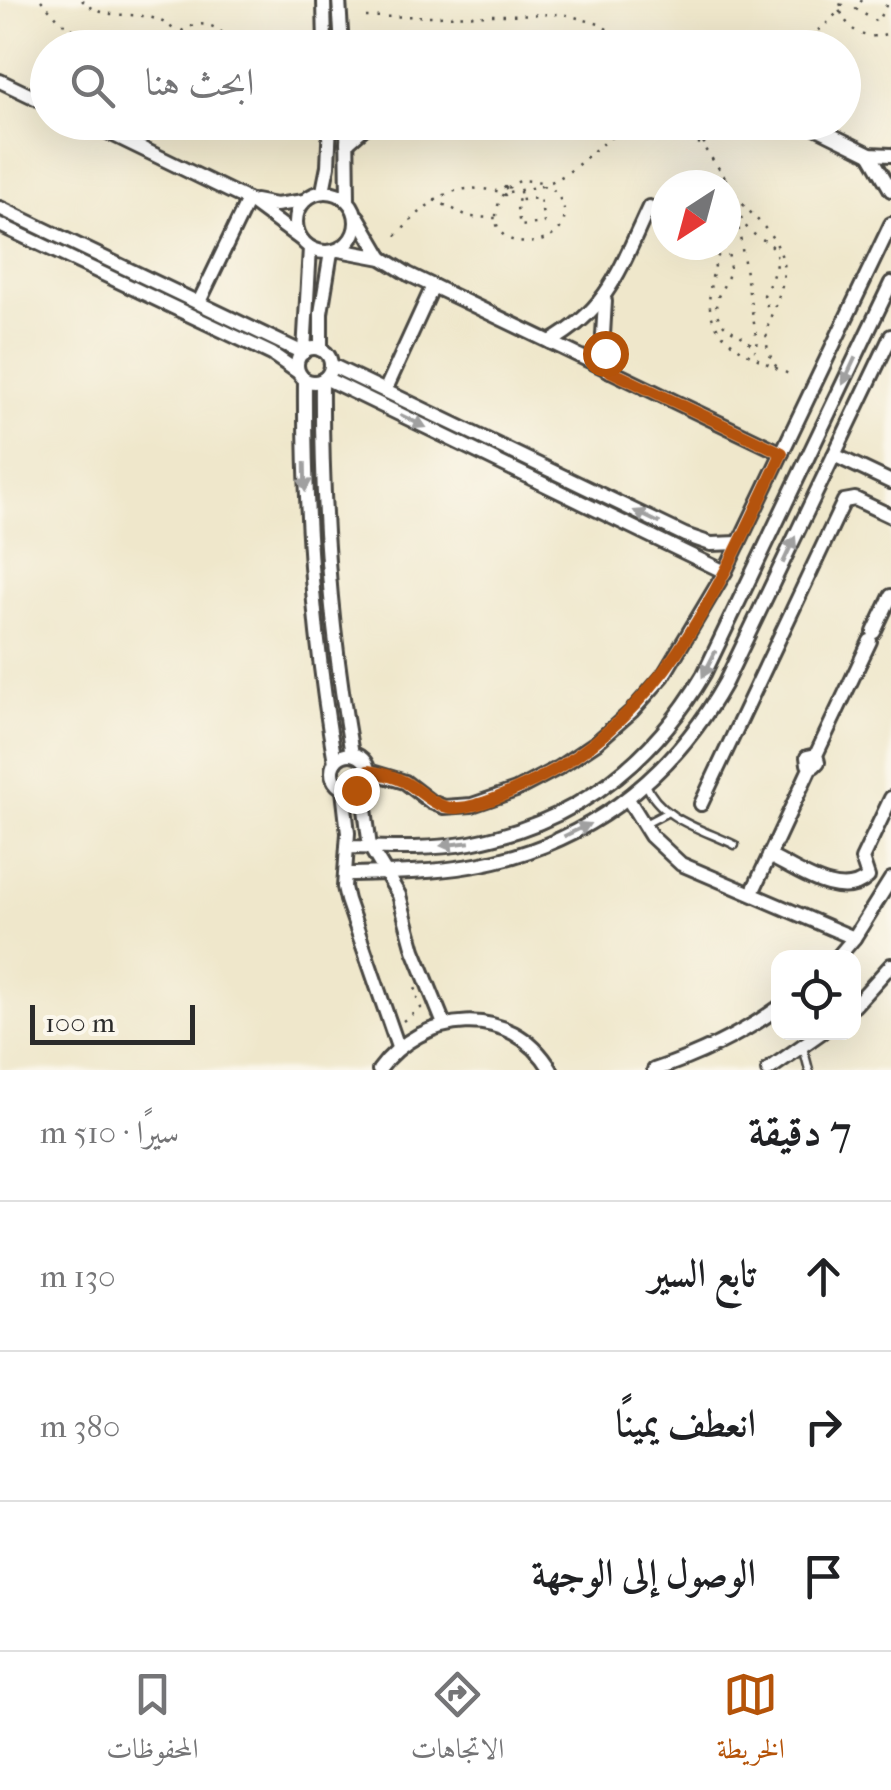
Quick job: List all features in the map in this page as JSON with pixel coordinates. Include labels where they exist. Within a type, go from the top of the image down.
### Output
[{"type":"street","points":[[324,0],[325,30]]},
{"type":"street","points":[[340,0],[341,30]]},
{"type":"street","points":[[0,81],[30,95]]},
{"type":"street","points":[[124,140],[248,200],[306,244],[382,258],[782,453]]},
{"type":"street","points":[[323,191],[329,140]]},
{"type":"street","points":[[348,140],[356,228],[353,237],[335,251],[323,294],[321,350],[326,374],[322,488],[329,595],[352,754]]},
{"type":"street","points":[[348,143],[351,140]]},
{"type":"street","points":[[842,140],[870,154],[891,155]]},
{"type":"street","points":[[870,154],[891,190]]},
{"type":"street","points":[[248,200],[276,205],[304,201],[323,191]]},
{"type":"street","points":[[323,191],[351,204],[382,258]]},
{"type":"street","points":[[199,302],[248,200]]},
{"type":"street","points":[[304,201],[296,216],[298,233],[306,244],[303,352],[297,362],[301,376],[312,599],[334,781],[344,790],[362,786]]},
{"type":"street","points":[[550,342],[580,323],[605,298],[649,207]]},
{"type":"street","points":[[0,208],[303,352],[321,350]]},
{"type":"street","points":[[334,762],[352,754],[360,757],[368,771],[405,782],[431,802],[458,808],[516,790],[558,768],[608,732],[662,676],[725,572],[891,224]]},
{"type":"street","points":[[0,225],[272,354],[301,376],[326,374],[385,391],[698,541],[739,543]]},
{"type":"street","points":[[347,847],[435,847],[499,836],[560,813],[637,762],[672,724],[704,674],[891,283]]},
{"type":"street","points":[[385,391],[433,286]]},
{"type":"street","points":[[605,298],[603,335],[610,371]]},
{"type":"street","points":[[346,874],[472,866],[539,848],[602,818],[671,760],[706,716],[755,622],[891,336]]},
{"type":"street","points":[[326,374],[725,572]]},
{"type":"street","points":[[834,456],[891,482]]},
{"type":"street","points":[[702,804],[844,501],[854,498],[891,516]]},
{"type":"street","points":[[752,893],[891,596]]},
{"type":"street","points":[[734,612],[755,622]]},
{"type":"street","points":[[368,771],[362,786],[370,847],[400,900],[444,1024]]},
{"type":"street","points":[[344,790],[347,900],[398,1047]]},
{"type":"street","points":[[768,856],[837,888],[863,882],[868,877],[862,859],[891,798]]},
{"type":"street","points":[[628,799],[661,848],[681,864],[854,938]]},
{"type":"street","points":[[400,900],[419,872]]},
{"type":"street","points":[[844,950],[891,879]]},
{"type":"street","points":[[861,998],[891,965]]},
{"type":"street","points":[[654,1070],[698,1055],[771,1013]]},
{"type":"street","points":[[380,1070],[398,1047],[428,1029],[467,1022],[512,1033],[532,1046],[551,1070]]},
{"type":"street","points":[[768,1070],[812,1040]]},
{"type":"lane","points":[[646,784],[654,800],[667,812],[736,845]]},
{"type":"lane","points":[[644,825],[667,812]]},
{"type":"lane","points":[[803,1047],[809,1070]]},
{"type":"path","points":[[40,0],[74,30]]},
{"type":"path","points":[[82,0],[104,13],[153,16],[175,30]]},
{"type":"path","points":[[861,0],[856,8],[876,22],[889,0]]},
{"type":"path","points":[[817,30],[840,11],[843,2]]},
{"type":"path","points":[[840,11],[855,30]]},
{"type":"path","points":[[366,18],[564,14],[607,30]]},
{"type":"path","points":[[182,30],[206,24],[220,30]]},
{"type":"path","points":[[861,34],[881,36],[891,32]]},
{"type":"path","points":[[396,236],[432,199],[459,189],[502,193],[521,180],[550,184],[574,169],[606,140]]},
{"type":"path","points":[[693,140],[702,145],[719,170]]},
{"type":"path","points":[[702,145],[707,140]]},
{"type":"path","points":[[508,190],[544,184]]},
{"type":"path","points":[[502,193],[498,218],[506,235],[533,245],[550,238],[563,212],[550,184]]},
{"type":"path","points":[[520,191],[521,200]]},
{"type":"path","points":[[540,198],[544,223],[520,226],[516,201],[521,200],[540,198]]},
{"type":"path","points":[[432,199],[456,214],[498,218]]},
{"type":"path","points":[[741,202],[770,233],[782,257],[782,283],[766,325],[767,348],[778,369]]},
{"type":"path","points":[[741,216],[748,212]]},
{"type":"path","points":[[741,220],[746,228],[768,241],[776,253],[775,272],[764,300],[770,314]]},
{"type":"path","points":[[741,232],[757,349],[752,357]]},
{"type":"path","points":[[717,260],[709,278],[710,310],[725,339],[793,376]]},
{"type":"path","points":[[731,260],[731,273],[718,298],[716,312],[722,324],[746,337],[757,349]]},
{"type":"path","points":[[757,349],[767,348]]},
{"type":"path","points":[[397,1022],[420,1010],[414,990],[427,985]]},
{"type":"route","points":[[356,790],[367,779],[368,771],[405,782],[444,807],[472,805],[516,790],[597,742],[632,711],[688,637],[725,572],[782,453],[610,371],[605,353]]}]
